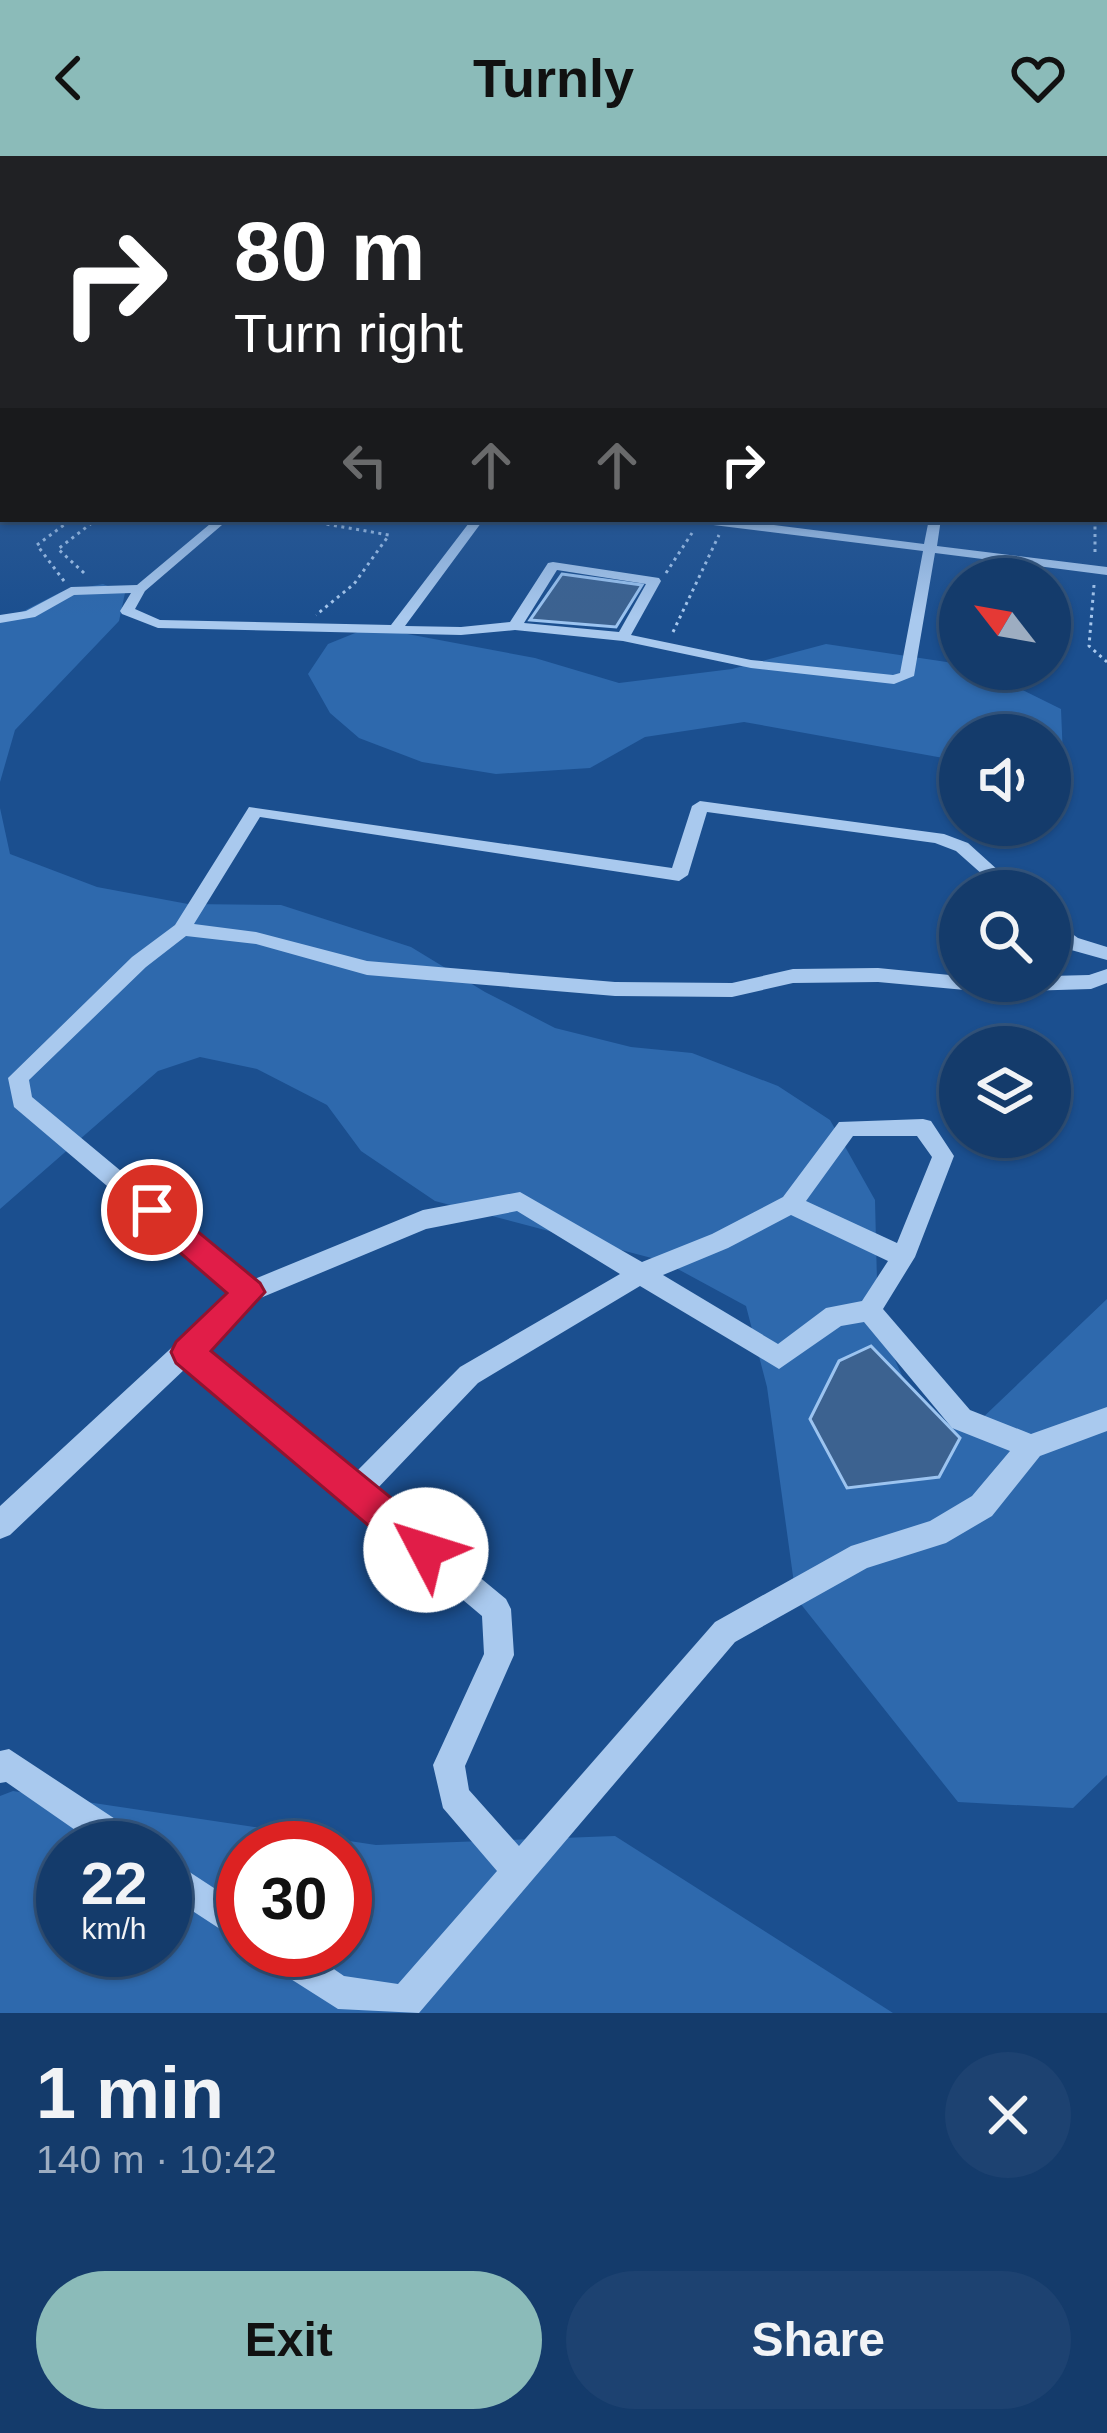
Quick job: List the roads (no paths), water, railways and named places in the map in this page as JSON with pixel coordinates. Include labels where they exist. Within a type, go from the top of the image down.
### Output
[{"type":"street","points":[[219,522],[140,590],[128,611],[158,624],[461,632],[515,626],[623,637],[751,664],[893,680],[907,676],[933,522]]},
{"type":"street","points":[[395,629],[476,522]]},
{"type":"street","points":[[718,522],[1101,570]]},
{"type":"street","points":[[515,626],[553,566],[654,581],[623,637]]},
{"type":"street","points":[[0,619],[31,614],[70,591],[140,590]]},
{"type":"street","points":[[249,1292],[22,1101],[18,1078],[139,962],[182,929],[255,811],[679,874],[700,806],[938,838],[962,848],[988,870]]},
{"type":"street","points":[[182,929],[256,938],[367,968],[614,988],[732,989],[793,976],[878,975],[988,985],[1091,982],[1107,976]]},
{"type":"street","points":[[1071,943],[1107,954]]},
{"type":"street","points":[[0,1525],[249,1292],[423,1220],[520,1201],[642,1273],[779,1358],[835,1316],[869,1310],[903,1257],[943,1156],[923,1127],[847,1128],[791,1204],[642,1273],[469,1376],[356,1492]]},
{"type":"street","points":[[791,1204],[903,1257]]},
{"type":"street","points":[[869,1310],[961,1419],[1030,1448]]},
{"type":"street","points":[[188,1352],[496,1609],[499,1655],[449,1765],[454,1797],[518,1869]]},
{"type":"street","points":[[316,1977],[338,1992],[407,2008],[518,1869],[725,1632],[861,1556],[935,1533],[982,1506],[1030,1448],[1107,1419]]},
{"type":"street","points":[[0,1767],[9,1765],[90,1821]]}]
